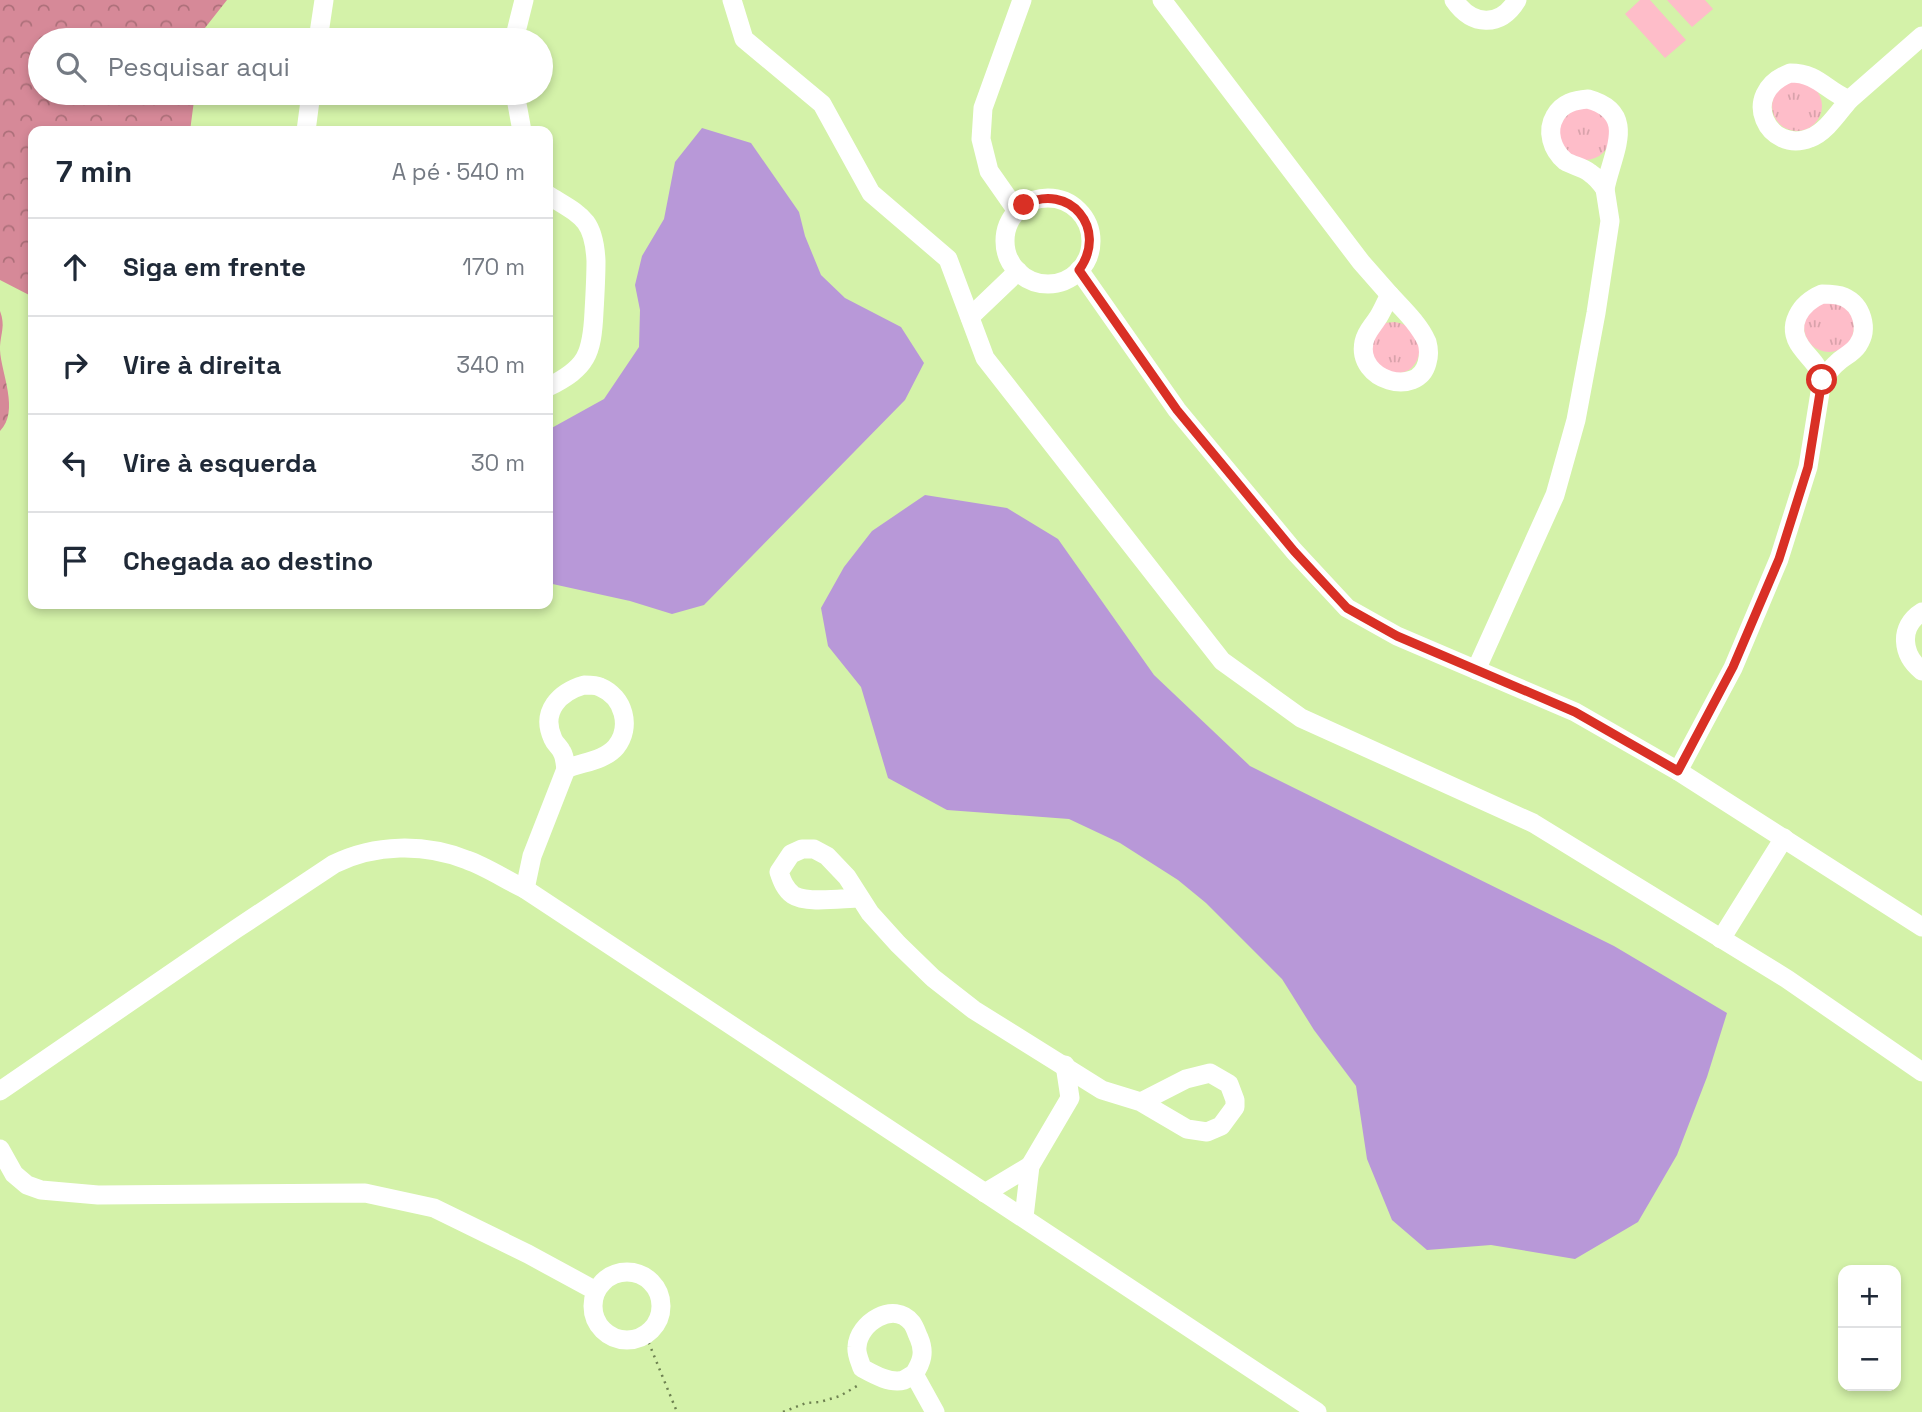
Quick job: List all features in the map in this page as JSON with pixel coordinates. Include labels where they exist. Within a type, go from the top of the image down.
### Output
[{"type":"street","points":[[320,28],[324,0]]},
{"type":"street","points":[[517,28],[524,0]]},
{"type":"street","points":[[732,0],[744,39],[822,104],[871,193],[948,259],[985,358],[1222,661],[1301,718],[1533,823],[1787,979],[1922,1072]]},
{"type":"street","points":[[1017,211],[989,172],[981,139],[983,108],[1022,0]]},
{"type":"street","points":[[1162,0],[1361,262],[1390,295]]},
{"type":"street","points":[[1454,0],[1465,13],[1476,19],[1489,20],[1501,17],[1517,0]]},
{"type":"street","points":[[1849,100],[1922,36]]},
{"type":"street","points":[[1476,670],[1555,495],[1572,432],[1596,313],[1610,221],[1605,189],[1620,133],[1618,121],[1611,110],[1601,102],[1576,100],[1564,106],[1556,115],[1551,127],[1551,139],[1557,153],[1567,162],[1593,174],[1605,189]]},
{"type":"street","points":[[307,126],[309,105]]},
{"type":"street","points":[[517,105],[521,126]]},
{"type":"street","points":[[553,198],[580,215],[592,236],[596,261],[591,346],[576,369],[553,384]]},
{"type":"street","points":[[1049,198],[1076,209],[1087,225],[1090,243],[1089,253],[1079,270],[1063,281],[1044,283],[1034,281],[1018,271],[1007,255],[1005,245],[1007,227],[1017,211],[1032,201],[1049,198]]},
{"type":"street","points":[[1079,270],[1177,410],[1294,551],[1347,608],[1397,636],[1575,712],[1678,771],[1922,927]]},
{"type":"street","points":[[970,317],[1018,271]]},
{"type":"street","points":[[1678,771],[1733,667],[1779,559],[1808,467],[1822,380]]},
{"type":"street","points":[[1922,612],[1908,625],[1905,638],[1906,650],[1912,662],[1922,671]]},
{"type":"street","points":[[525,890],[532,856],[566,769],[562,751],[553,740],[549,726],[551,711],[558,698],[570,689],[584,685],[599,687],[612,694],[621,706],[625,720],[623,735],[615,748],[603,757],[566,769]]},
{"type":"street","points":[[1721,939],[1784,838]]},
{"type":"street","points":[[0,1091],[315,875],[352,856],[379,850],[438,850],[468,860],[525,890],[1317,1412]]},
{"type":"street","points":[[498,876],[532,856]]},
{"type":"street","points":[[860,898],[898,944],[943,986],[974,1010],[1102,1090],[1140,1102]]},
{"type":"street","points":[[1024,1217],[1030,1166],[1070,1098],[1065,1066]]},
{"type":"street","points":[[1070,1098],[1102,1090]]},
{"type":"street","points":[[0,1149],[14,1174],[27,1185],[41,1191],[98,1195],[365,1193],[401,1200],[434,1208],[596,1291]]},
{"type":"street","points":[[985,1193],[1030,1166]]},
{"type":"street","points":[[615,1274],[640,1274],[651,1281],[659,1291],[661,1316],[646,1336],[621,1340],[609,1336],[600,1328],[594,1316],[596,1291],[604,1281],[615,1274]]},
{"type":"street","points":[[884,1314],[899,1315],[911,1322],[921,1345],[922,1362],[914,1374],[904,1381],[875,1375],[862,1368],[856,1349],[860,1333],[884,1314]]},
{"type":"street","points":[[914,1374],[935,1412]]},
{"type":"path","points":[[646,1336],[677,1412]]},
{"type":"path","points":[[783,1412],[806,1403],[840,1396],[875,1375]]},
{"type":"green space","points":[[0,0],[227,0],[205,28],[28,28],[28,105],[193,105],[191,126],[28,126],[28,294],[0,280]]},
{"type":"green space","points":[[1640,0],[1650,0],[1686,40],[1665,58],[1625,14]]},
{"type":"green space","points":[[1667,0],[1705,0],[1713,9],[1692,27]]},
{"type":"green space","points":[[1787,82],[1807,82],[1821,96],[1821,116],[1807,130],[1787,130],[1773,116],[1773,96]]},
{"type":"green space","points":[[1585,108],[1595,110],[1603,116],[1609,124],[1609,144],[1603,152],[1595,158],[1585,160],[1575,158],[1567,152],[1561,144],[1559,134],[1561,124],[1567,116],[1575,110]]},
{"type":"green space","points":[[1829,302],[1847,309],[1854,327],[1847,345],[1829,352],[1811,345],[1804,327],[1811,309]]},
{"type":"green space","points":[[0,311],[3,326],[0,350]]},
{"type":"green space","points":[[1385,323],[1406,325],[1414,332],[1420,349],[1413,366],[1397,373],[1371,361],[1371,335]]},
{"type":"green space","points":[[0,350],[9,413],[0,431]]},
{"type":"shaded area","points":[[702,128],[751,143],[799,212],[805,236],[821,275],[845,298],[901,327],[924,363],[905,400],[704,605],[672,614],[630,601],[553,584],[553,427],[604,399],[639,347],[640,310],[635,285],[642,256],[664,219],[675,162]]},
{"type":"shaded area","points":[[925,495],[1007,508],[1058,539],[1154,675],[1250,766],[1614,946],[1727,1013],[1707,1077],[1677,1155],[1638,1222],[1575,1259],[1491,1245],[1427,1250],[1392,1220],[1367,1159],[1356,1086],[1314,1030],[1282,979],[1206,903],[1178,880],[1120,843],[1069,819],[947,810],[888,778],[861,687],[828,646],[821,608],[844,567],[872,531]]},
{"type":"route","points":[[1024,205],[1049,198],[1068,203],[1083,216],[1090,234],[1090,243],[1089,253],[1079,270],[1177,410],[1294,551],[1347,608],[1397,636],[1575,712],[1678,771],[1733,667],[1779,559],[1808,467],[1822,380]]}]
